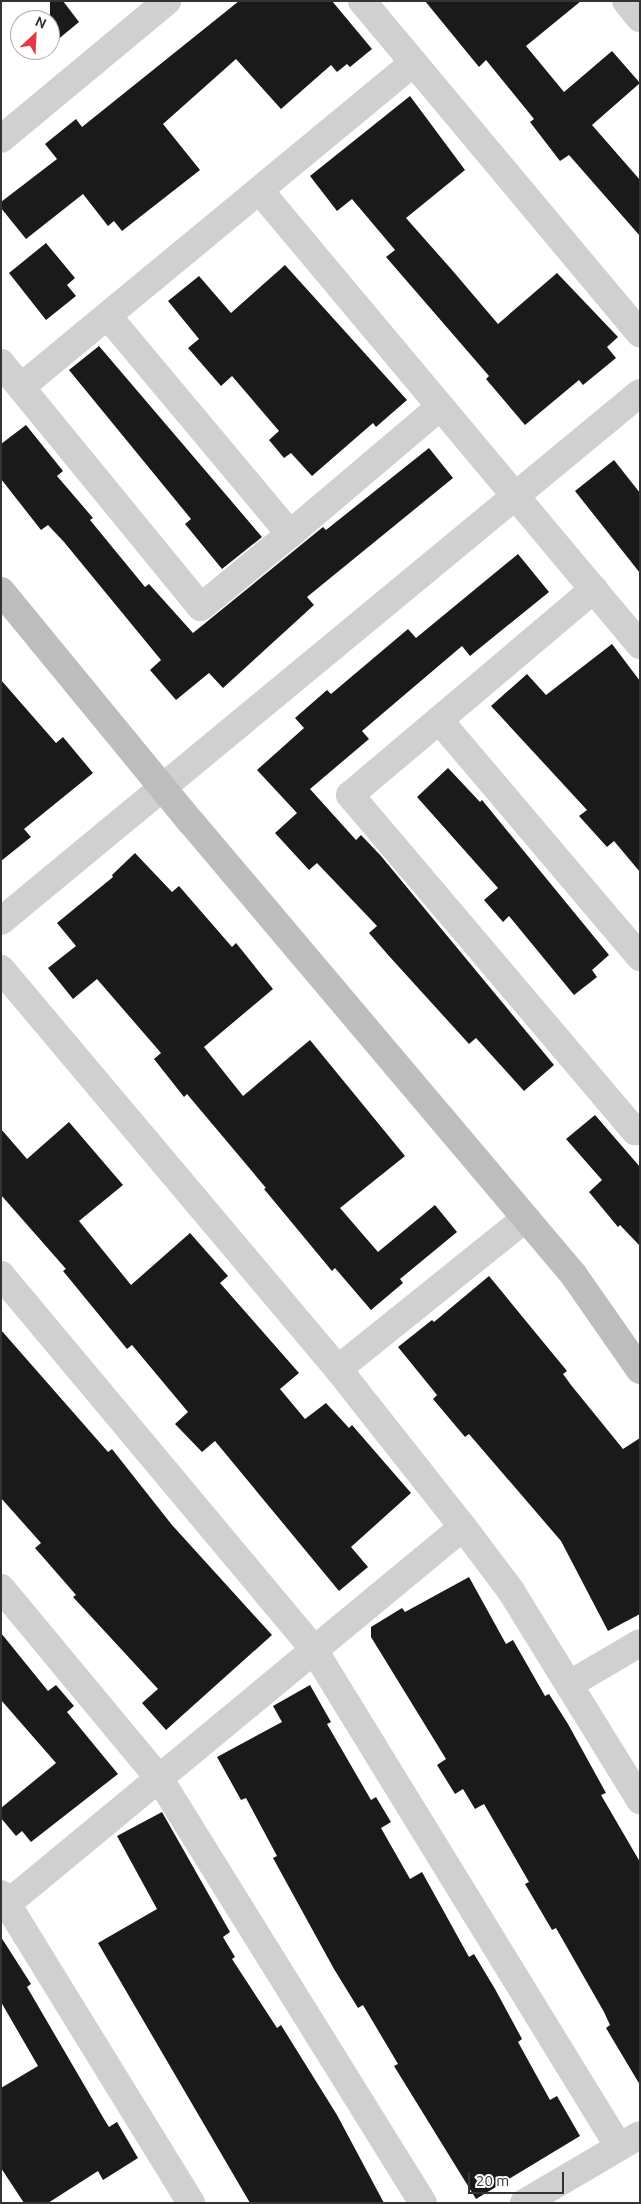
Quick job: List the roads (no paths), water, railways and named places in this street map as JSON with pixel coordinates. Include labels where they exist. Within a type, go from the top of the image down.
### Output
[{"type":"street","points":[[1,139],[167,1]]},
{"type":"street","points":[[362,1],[640,333]]},
{"type":"street","points":[[626,1],[640,18]]},
{"type":"street","points":[[21,388],[413,62]]},
{"type":"street","points":[[260,191],[640,645]]},
{"type":"street","points":[[108,316],[290,534]]},
{"type":"street","points":[[1,363],[201,607],[440,407]]},
{"type":"street","points":[[1,921],[640,393]]},
{"type":"street","points":[[594,589],[350,794],[635,1131],[640,1128]]},
{"type":"street","points":[[1,591],[163,787],[573,1274],[640,1370]]},
{"type":"street","points":[[439,720],[640,957]]},
{"type":"street","points":[[1,969],[338,1369],[463,1527],[510,1591],[570,1684],[640,1800]]},
{"type":"street","points":[[338,1369],[526,1218]]},
{"type":"street","points":[[1,1274],[314,1650],[629,2141],[524,2203]]},
{"type":"street","points":[[190,2203],[4,1902],[159,1778],[463,1527]]},
{"type":"street","points":[[1,1588],[159,1778],[423,2203]]},
{"type":"street","points":[[570,1684],[640,1642]]}]
